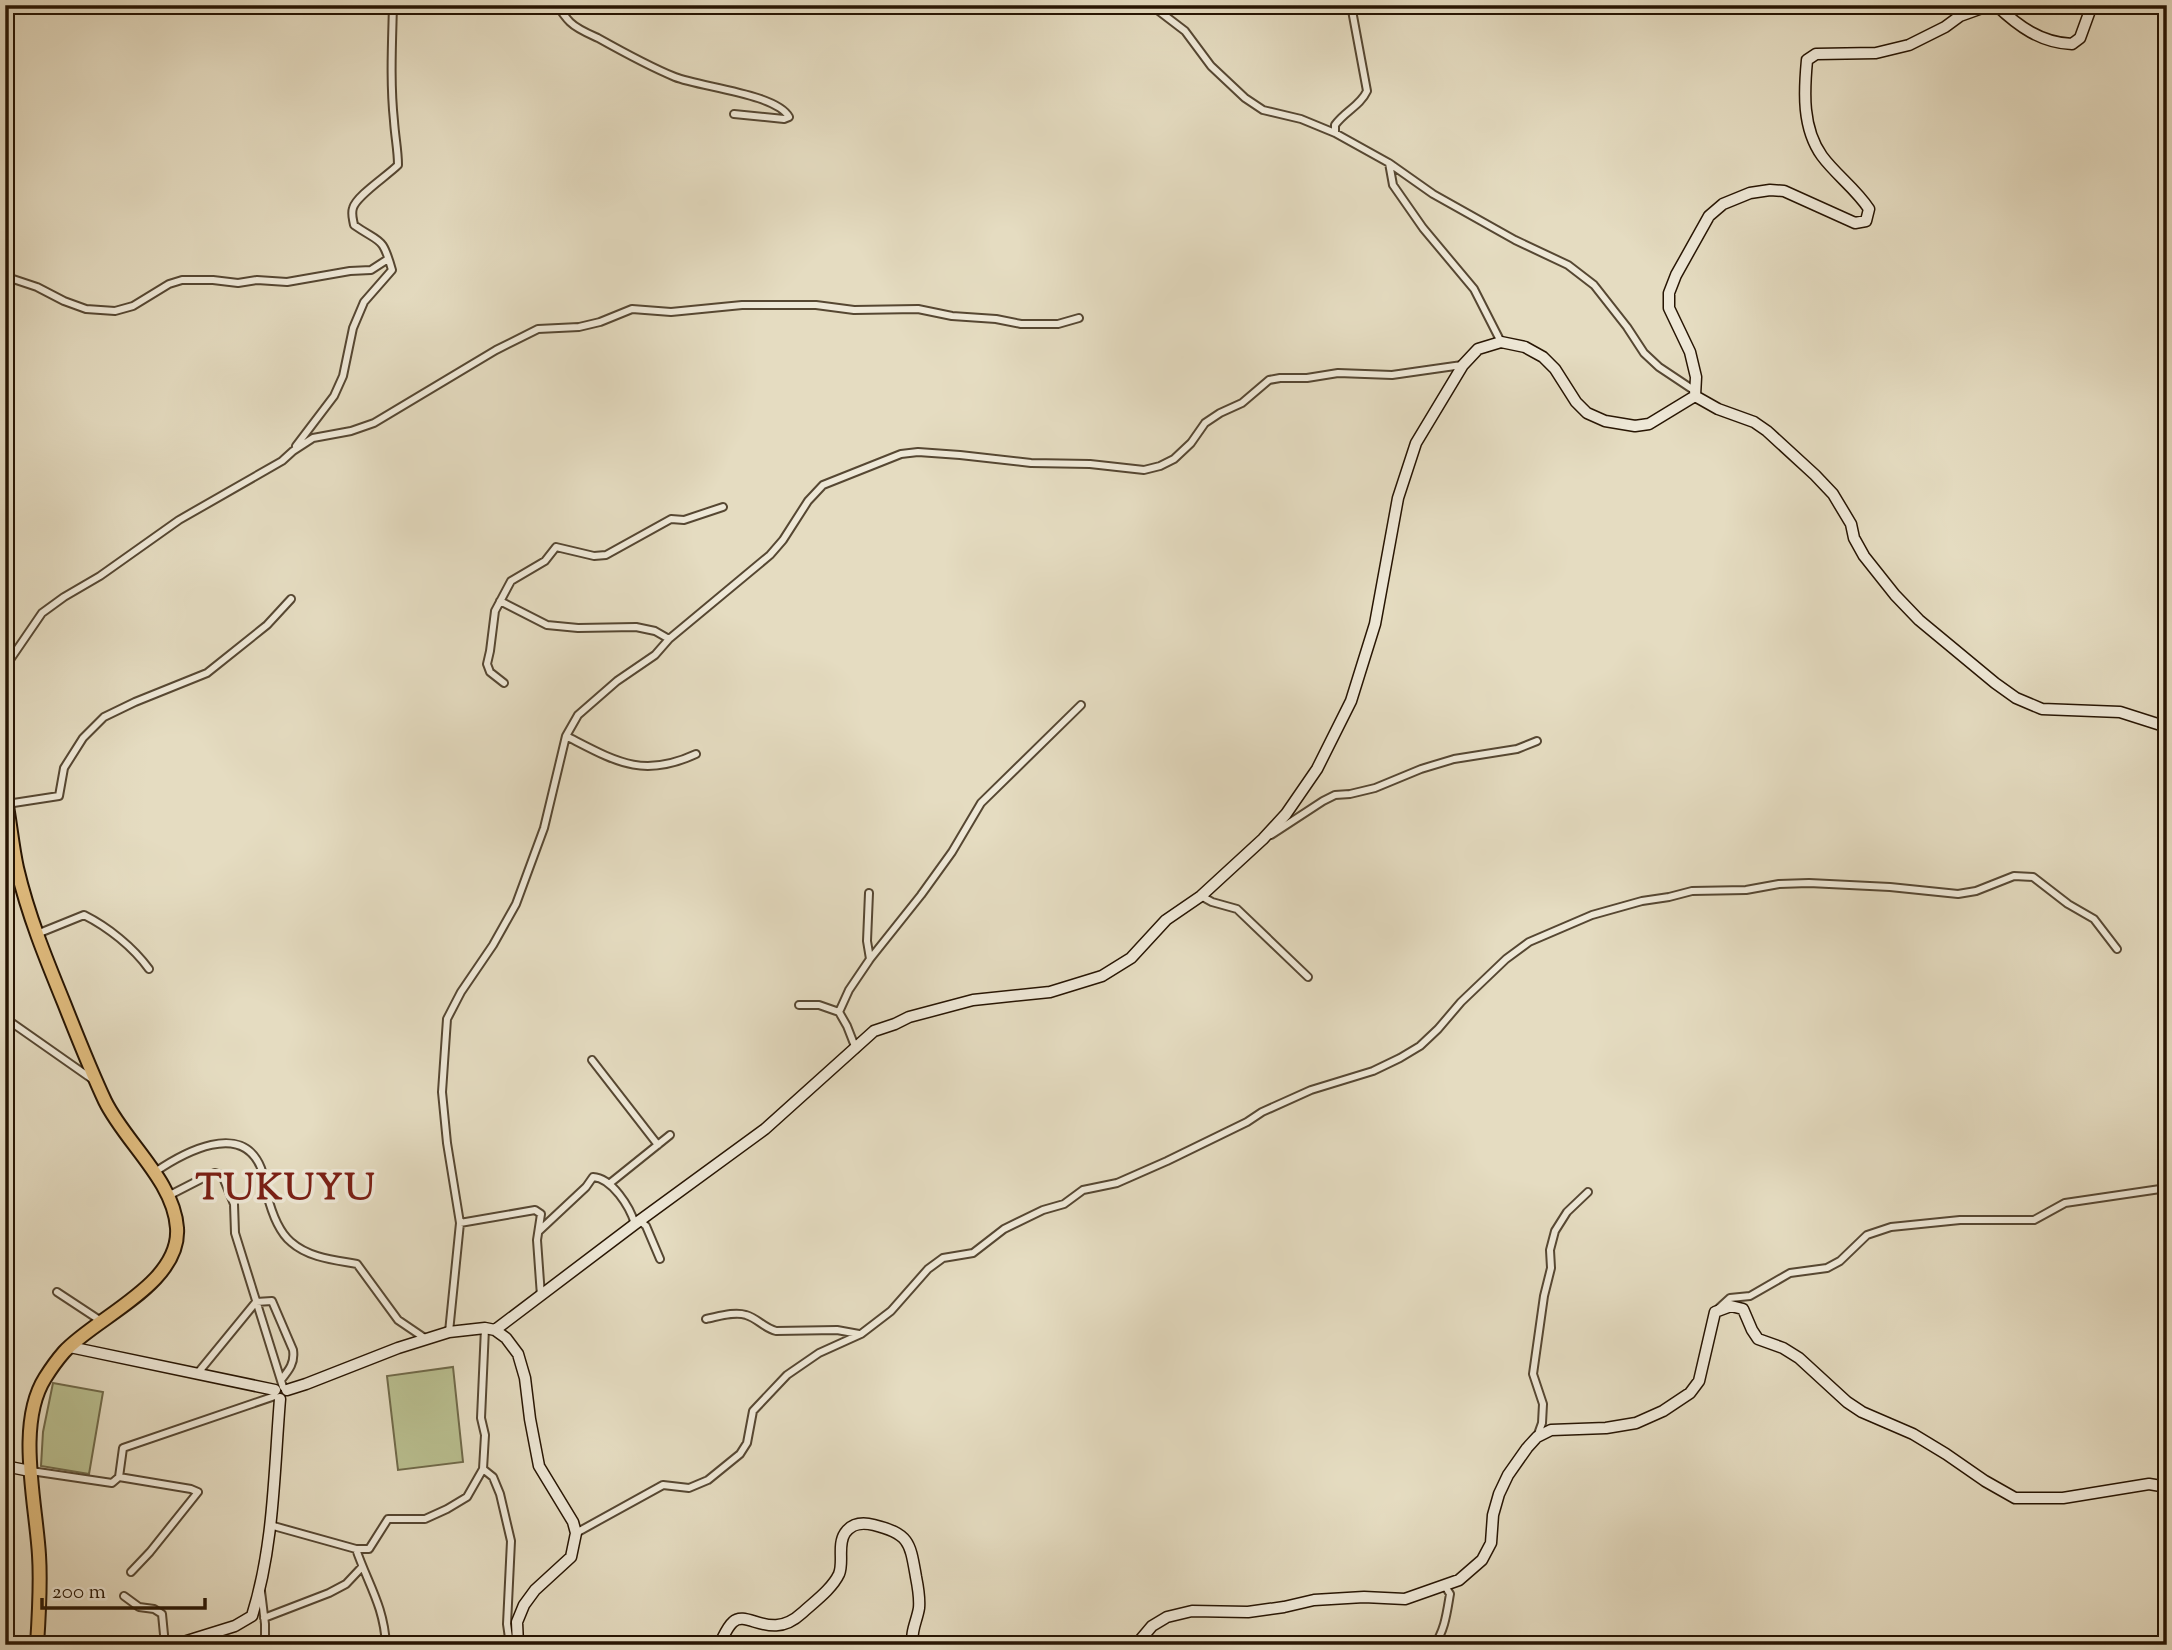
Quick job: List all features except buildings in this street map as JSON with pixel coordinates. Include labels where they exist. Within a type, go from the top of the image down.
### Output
[{"type":"highway","points":[[6,800],[11,868],[37,934],[96,1082],[108,1107],[168,1196],[177,1229],[169,1263],[151,1284],[64,1352],[44,1380],[36,1398],[29,1437],[39,1555],[37,1645]]},
{"type":"street","points":[[293,451],[334,396],[343,376],[354,328],[364,302],[392,270],[386,247],[374,235],[354,225],[352,213],[353,205],[362,195],[387,177],[398,165],[392,83],[393,5]]},
{"type":"street","points":[[557,5],[571,24],[630,57],[677,78],[764,101],[786,111],[789,117],[784,119],[734,114]]},
{"type":"street","points":[[1151,5],[1185,30],[1211,66],[1245,98],[1264,110],[1301,119],[1335,132],[1389,163],[1433,194],[1514,240],[1568,265],[1594,285],[1644,353],[1659,367],[1718,409],[1761,427],[1815,475],[1833,494],[1851,524],[1854,538],[1864,556],[1895,595],[1919,620],[2016,698],[2042,709],[2120,712],[2167,727]]},
{"type":"street","points":[[1335,132],[1335,125],[1341,117],[1363,101],[1367,91],[1351,5]]},
{"type":"street","points":[[1695,393],[1696,377],[1690,352],[1669,308],[1669,293],[1709,216],[1723,204],[1749,193],[1770,190],[1784,191],[1855,223],[1866,220],[1869,209],[1859,194],[1823,157],[1812,139],[1806,104],[1807,60],[1816,54],[1876,52],[1909,44],[1945,27],[1960,16],[1996,5],[2018,26],[2060,44],[2072,44],[2080,38],[2092,5]]},
{"type":"street","points":[[1389,163],[1393,185],[1423,228],[1474,289],[1501,342]]},
{"type":"street","points":[[5,279],[37,287],[86,309],[115,311],[133,306],[169,284],[182,280],[287,282],[370,270],[388,258]]},
{"type":"street","points":[[5,667],[42,613],[179,520],[282,461],[313,438],[351,431],[373,423],[496,350],[538,329],[579,327],[632,309],[671,313],[741,305],[816,305],[854,310],[918,309],[951,316],[996,319],[1021,324],[1058,324],[1079,318]]},
{"type":"street","points":[[5,1466],[112,1483],[119,1477],[123,1448],[426,1339],[449,1332],[490,1329],[541,1297],[637,1222],[765,1129],[874,1031],[908,1017],[973,1000],[1050,992],[1102,976],[1131,958],[1166,920],[1201,896],[1263,839],[1286,814],[1317,769],[1351,701],[1375,624],[1398,498],[1416,443],[1463,365],[1478,349],[1501,342],[1525,347],[1543,357],[1555,369],[1576,402],[1587,413],[1605,421],[1635,426],[1649,424],[1695,393]]},
{"type":"street","points":[[449,1332],[460,1223],[446,1143],[442,1092],[447,1018],[516,904],[544,828],[566,736],[578,715],[617,681],[655,655],[669,639],[770,555],[808,501],[824,485],[901,454],[960,455],[1031,463],[1090,464],[1144,470],[1174,459],[1191,443],[1205,423],[1242,404],[1269,380],[1338,373],[1392,374],[1463,365]]},
{"type":"street","points":[[504,683],[490,672],[487,664],[495,611],[511,580],[545,561],[556,547],[594,556],[606,555],[671,519],[684,520],[723,507]]},
{"type":"street","points":[[6,800],[59,796],[64,768],[83,738],[104,717],[207,673],[267,625],[290,599]]},
{"type":"street","points":[[500,601],[547,625],[578,628],[636,627],[655,631],[669,639]]},
{"type":"street","points":[[839,1012],[849,990],[870,959],[890,937],[952,852],[982,803],[1081,705]]},
{"type":"street","points":[[566,736],[601,754],[636,767],[670,765],[696,754]]},
{"type":"street","points":[[1263,839],[1335,795],[1375,788],[1454,759],[1517,749],[1537,741]]},
{"type":"street","points":[[576,1534],[663,1485],[689,1488],[708,1480],[740,1454],[747,1443],[753,1411],[788,1375],[819,1353],[860,1334],[891,1311],[928,1269],[943,1258],[973,1253],[1004,1229],[1043,1210],[1064,1204],[1083,1189],[1117,1183],[1311,1090],[1373,1071],[1400,1058],[1429,1038],[1461,1002],[1506,959],[1529,942],[1592,915],[1692,891],[1746,890],[1779,884],[1828,883],[1958,894],[1976,891],[2014,876],[2033,877],[2068,904],[2094,919],[2117,949]]},
{"type":"street","points":[[869,893],[867,941],[870,959]]},
{"type":"street","points":[[1201,896],[1237,909],[1308,976]]},
{"type":"street","points":[[37,934],[84,915],[101,923],[141,958],[149,969]]},
{"type":"street","points":[[799,1005],[819,1005],[839,1012],[848,1026],[856,1049]]},
{"type":"street","points":[[5,1017],[96,1082]]},
{"type":"street","points":[[592,1060],[658,1145]]},
{"type":"street","points":[[609,1184],[670,1135]]},
{"type":"street","points":[[153,1173],[183,1154],[225,1142],[251,1152],[261,1168],[267,1195],[281,1229],[291,1242],[308,1253],[325,1259],[357,1264],[398,1320],[426,1339]]},
{"type":"street","points":[[168,1196],[209,1175],[222,1175],[234,1203],[235,1233],[280,1390],[270,1525],[260,1588],[252,1616],[235,1626],[174,1645]]},
{"type":"street","points":[[539,1231],[586,1187],[593,1177],[602,1178],[637,1222],[646,1226],[660,1259]]},
{"type":"street","points":[[1537,1437],[1551,1430],[1606,1428],[1636,1423],[1662,1411],[1690,1393],[1699,1381],[1715,1312],[1730,1298],[1751,1296],[1790,1273],[1827,1269],[1840,1261],[1867,1235],[1891,1227],[1960,1220],[2034,1220],[2065,1203],[2167,1188]]},
{"type":"street","points":[[1136,1645],[1152,1626],[1167,1617],[1192,1611],[1248,1612],[1314,1600],[1364,1597],[1405,1599],[1463,1577],[1482,1560],[1491,1543],[1493,1515],[1499,1494],[1508,1475],[1537,1437],[1542,1423],[1543,1404],[1533,1374],[1555,1231],[1567,1212],[1588,1192]]},
{"type":"street","points":[[460,1223],[535,1210],[541,1214],[541,1297]]},
{"type":"street","points":[[57,1292],[101,1321]]},
{"type":"street","points":[[197,1374],[256,1302]]},
{"type":"street","points":[[256,1302],[274,1302],[293,1350],[293,1363],[280,1390]]},
{"type":"street","points":[[1715,1312],[1731,1306],[1743,1309],[1758,1339],[1783,1348],[1799,1358],[1847,1402],[1862,1412],[1913,1434],[2015,1498],[2063,1498],[2149,1484],[2167,1488]]},
{"type":"street","points":[[706,1319],[746,1314],[766,1329],[776,1331],[837,1330],[860,1334]]},
{"type":"street","points":[[270,1525],[356,1549],[369,1549],[388,1519],[425,1519],[467,1497],[483,1469],[485,1434],[481,1418],[490,1329]]},
{"type":"street","points":[[490,1329],[506,1338],[518,1354],[525,1378],[539,1466],[573,1521],[576,1534],[571,1557],[535,1590],[524,1605],[517,1622],[518,1645]]},
{"type":"street","points":[[70,1347],[280,1390]]},
{"type":"street","points":[[483,1469],[493,1477],[500,1494],[511,1541],[507,1624],[510,1645]]},
{"type":"street","points":[[119,1477],[198,1492],[131,1572]]},
{"type":"street","points":[[719,1645],[732,1622],[738,1619],[770,1627],[792,1622],[831,1586],[840,1573],[841,1542],[844,1534],[853,1524],[866,1523],[898,1533],[911,1548],[919,1596],[912,1633],[913,1645]]},
{"type":"street","points":[[356,1549],[377,1596],[383,1616],[386,1645]]},
{"type":"street","points":[[264,1618],[346,1584],[362,1567]]},
{"type":"street","points":[[1434,1645],[1447,1613],[1450,1594],[1445,1586]]},
{"type":"street","points":[[260,1588],[265,1645]]},
{"type":"street","points":[[124,1596],[139,1607],[154,1609],[162,1614],[165,1645]]},
{"type":"green space","points":[[453,1367],[463,1462],[398,1470],[387,1376]]},
{"type":"green space","points":[[53,1383],[103,1392],[89,1474],[41,1466],[43,1432]]},
{"type":"district","name":"TUKUYU","points":[[286,1190]]}]
